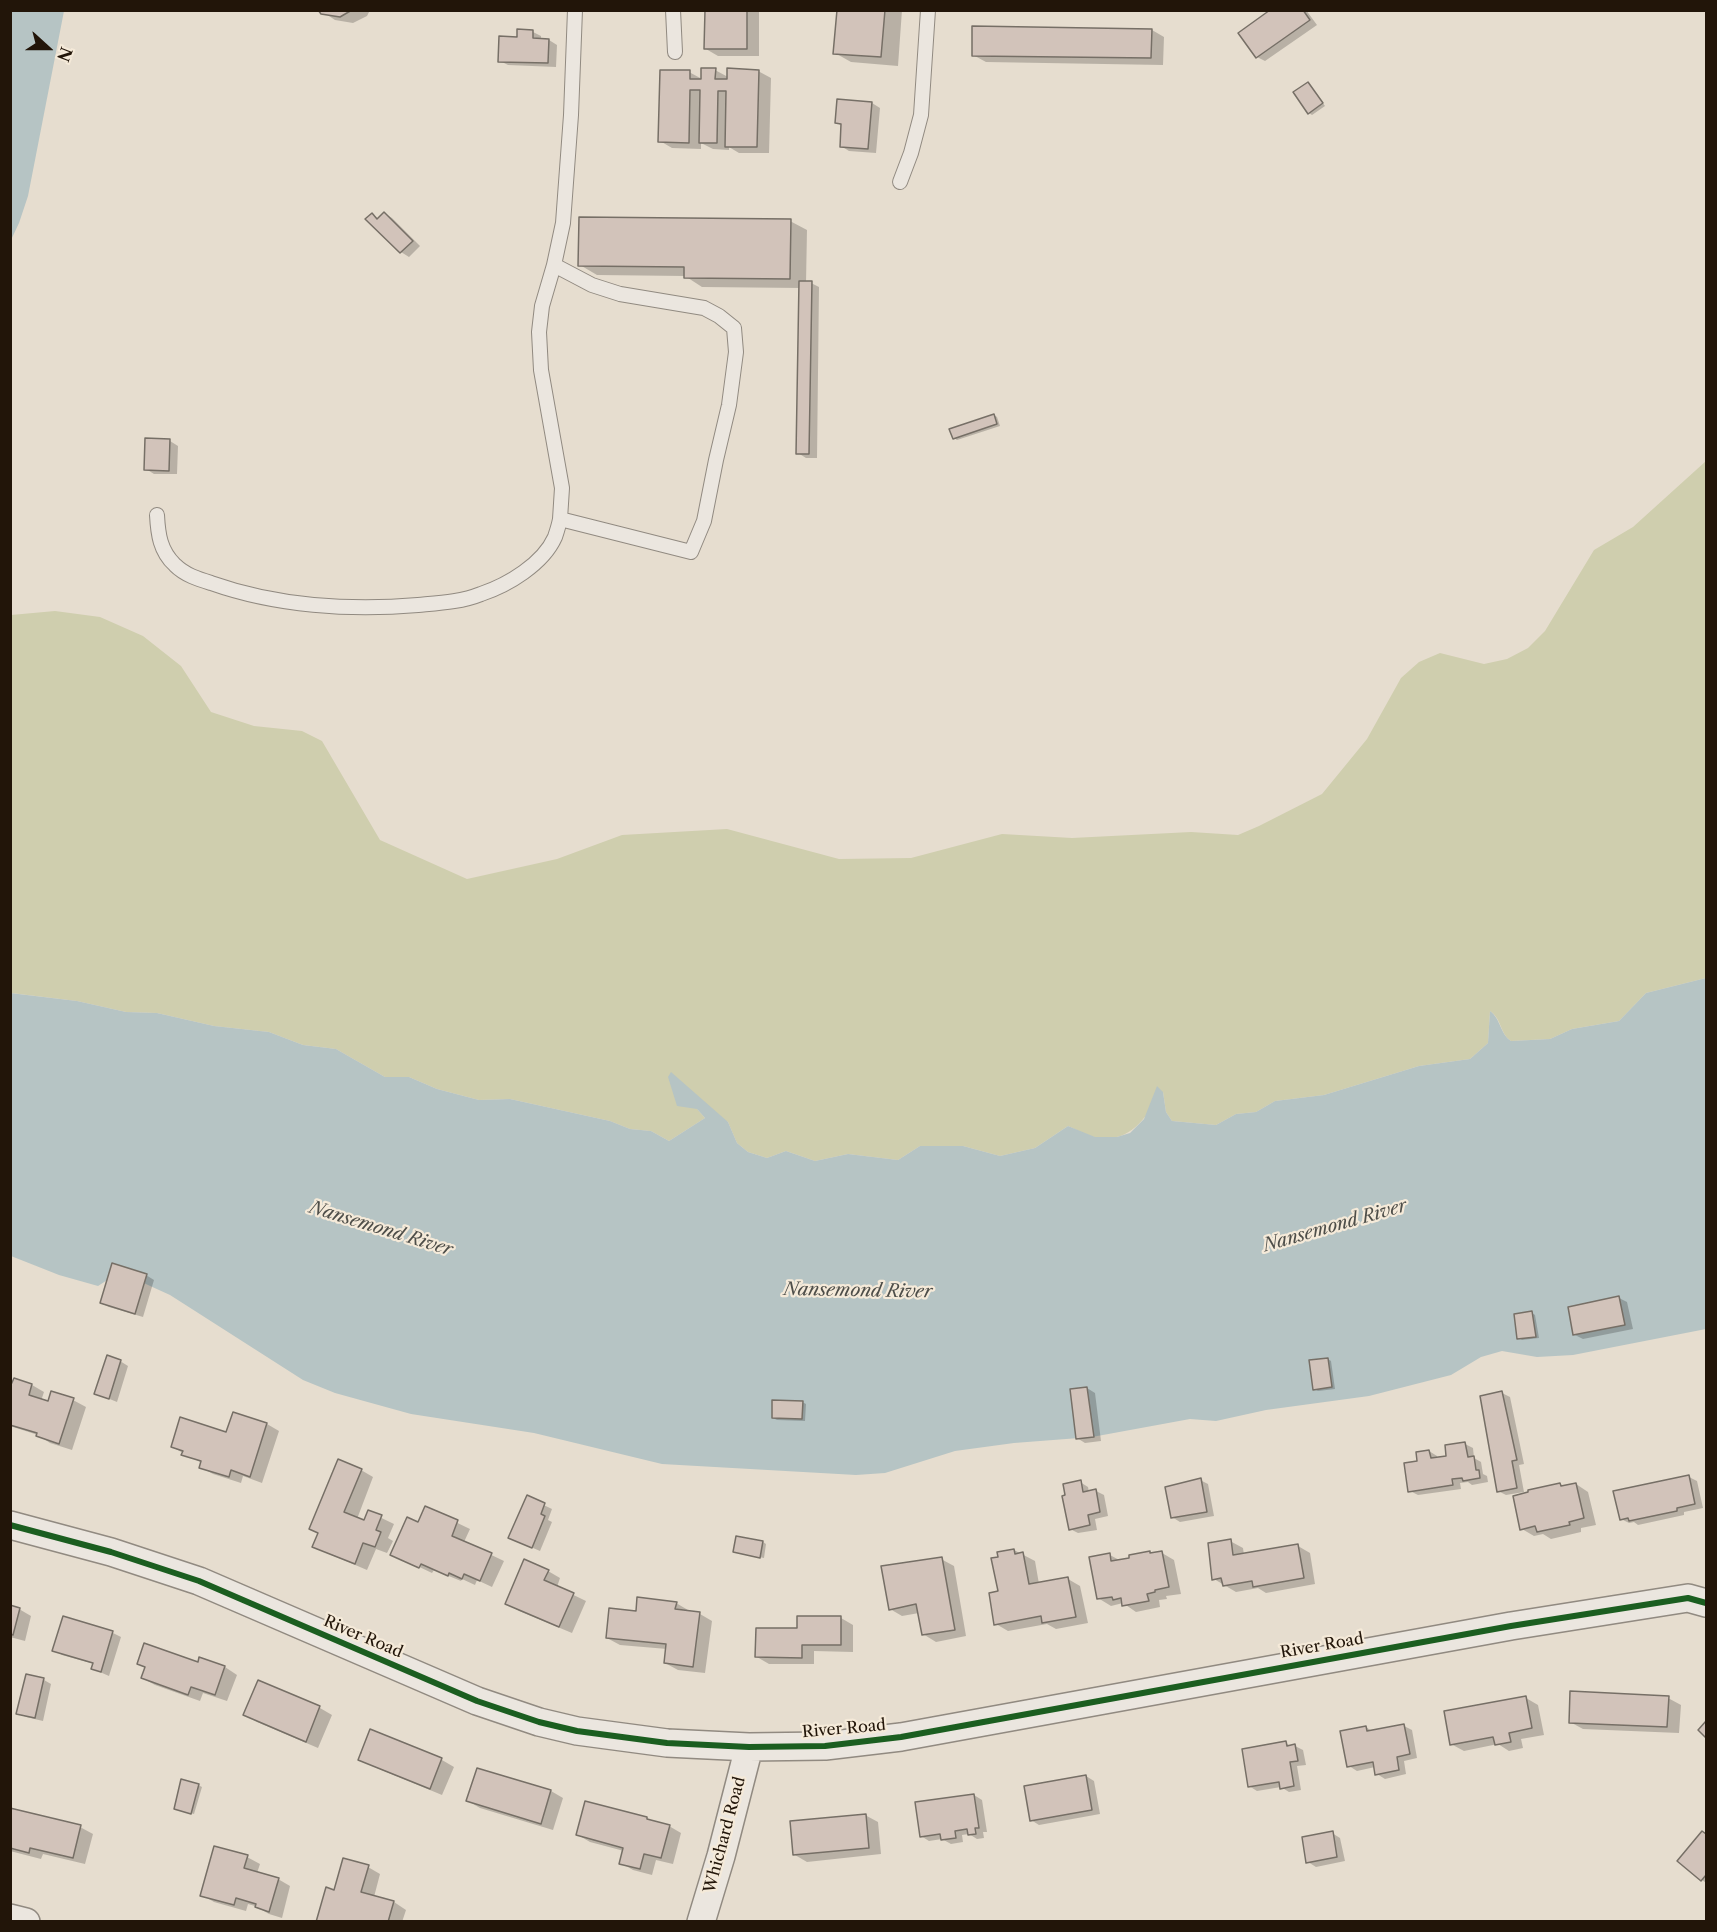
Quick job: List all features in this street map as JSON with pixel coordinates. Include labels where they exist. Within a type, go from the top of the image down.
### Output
[{"type":"street","name":"River Road","points":[[10,1525],[111,1552],[199,1581],[477,1701],[539,1722],[577,1731],[667,1743],[748,1747],[825,1746],[901,1737],[1511,1626],[1688,1598],[1707,1603]]},
{"type":"street","name":"Whichard Road","points":[[701,1922],[722,1856],[748,1747]]},
{"type":"street","points":[[10,1917],[26,1922]]},
{"type":"lane","points":[[157,515],[158,537],[164,551],[175,565],[190,576],[233,591],[274,600],[333,606],[393,607],[452,602],[481,595],[502,585],[541,558],[555,538],[560,519],[562,488],[541,370],[539,332],[542,306],[563,223],[571,115],[575,10]]},
{"type":"lane","points":[[673,10],[675,52]]},
{"type":"lane","points":[[900,182],[911,153],[921,115],[928,10]]},
{"type":"lane","points":[[554,265],[592,285],[620,294],[704,308],[734,328],[736,352],[729,405],[704,521],[690,552],[560,519]]},
{"type":"green space","points":[[1706,461],[1706,978],[1646,993],[1619,1021],[1572,1029],[1550,1039],[1511,1041],[1490,1011],[1488,1043],[1470,1059],[1419,1066],[1324,1095],[1275,1101],[1256,1112],[1236,1114],[1216,1125],[1172,1121],[1166,1112],[1163,1092],[1136,1127],[1118,1137],[1094,1137],[1068,1126],[1035,1148],[1000,1156],[963,1146],[920,1146],[898,1160],[848,1154],[815,1161],[786,1151],[767,1158],[748,1152],[737,1143],[728,1122],[697,1109],[705,1118],[669,1141],[651,1131],[630,1129],[610,1121],[510,1099],[479,1100],[437,1089],[409,1077],[385,1077],[336,1049],[303,1045],[269,1032],[214,1026],[157,1013],[126,1012],[77,1001],[11,993],[11,615],[55,611],[100,617],[143,636],[181,666],[211,712],[254,726],[302,731],[322,741],[380,840],[467,879],[557,859],[622,835],[727,829],[839,859],[911,858],[1002,834],[1072,838],[1191,832],[1238,835],[1322,794],[1367,739],[1401,678],[1419,662],[1440,653],[1484,664],[1507,659],[1528,648],[1545,631],[1594,550],[1633,527]]},
{"type":"water","points":[[11,10],[64,11],[28,196],[11,240]]},
{"type":"water","name":"Nansemond River","points":[[1706,978],[1706,1329],[1573,1355],[1537,1357],[1502,1351],[1481,1357],[1451,1375],[1369,1396],[1266,1410],[1216,1421],[1190,1419],[1092,1437],[1014,1443],[955,1451],[885,1473],[856,1475],[662,1464],[534,1433],[411,1414],[335,1393],[303,1380],[170,1295],[126,1275],[115,1275],[98,1286],[59,1275],[11,1256],[10,993],[77,1001],[126,1012],[157,1013],[214,1026],[269,1032],[303,1045],[336,1049],[385,1077],[409,1077],[437,1089],[479,1100],[510,1099],[610,1121],[630,1129],[651,1131],[669,1141],[705,1118],[697,1109],[677,1106],[668,1077],[671,1072],[728,1122],[737,1143],[748,1152],[767,1158],[786,1151],[815,1161],[848,1154],[898,1160],[920,1146],[963,1146],[1000,1156],[1035,1148],[1068,1126],[1095,1137],[1117,1137],[1130,1133],[1144,1119],[1157,1086],[1163,1092],[1166,1112],[1172,1121],[1216,1125],[1236,1114],[1256,1112],[1275,1101],[1324,1095],[1419,1066],[1470,1059],[1488,1043],[1490,1011],[1511,1041],[1550,1039],[1572,1029],[1619,1021],[1646,993]]},
{"type":"building","points":[[318,10],[352,10],[340,17],[321,14]]},
{"type":"building","points":[[705,10],[747,10],[747,49],[704,49]]},
{"type":"building","points":[[837,10],[885,10],[881,57],[833,54]]},
{"type":"building","points":[[1270,10],[1303,10],[1310,20],[1256,58],[1238,33]]},
{"type":"building","points":[[972,26],[1152,29],[1151,58],[972,56]]},
{"type":"building","points":[[517,29],[533,30],[533,38],[549,39],[548,63],[498,62],[499,36],[517,37]]},
{"type":"building","points":[[701,68],[716,68],[715,79],[727,79],[727,68],[759,70],[757,147],[725,147],[726,91],[718,91],[717,143],[699,143],[700,90],[690,90],[689,143],[658,142],[660,70],[690,70],[690,79],[701,79]]},
{"type":"building","points":[[1308,82],[1323,103],[1308,114],[1293,92]]},
{"type":"building","points":[[837,99],[872,102],[868,149],[840,147],[841,124],[835,123]]},
{"type":"building","points":[[384,212],[413,241],[400,253],[365,219],[372,213],[377,219]]},
{"type":"building","points":[[579,217],[791,219],[790,279],[684,278],[684,267],[578,266]]},
{"type":"building","points":[[799,281],[812,281],[809,454],[796,454]]},
{"type":"building","points":[[994,414],[997,424],[953,439],[949,429]]},
{"type":"building","points":[[145,438],[170,439],[169,471],[144,470]]},
{"type":"building","points":[[112,1263],[147,1274],[135,1314],[100,1303]]},
{"type":"building","points":[[1619,1296],[1625,1325],[1573,1335],[1568,1307]]},
{"type":"building","points":[[1532,1311],[1536,1337],[1517,1339],[1514,1314]]},
{"type":"building","points":[[107,1355],[121,1360],[109,1399],[94,1394]]},
{"type":"building","points":[[1328,1358],[1332,1387],[1313,1390],[1309,1360]]},
{"type":"building","points":[[14,1378],[32,1384],[29,1395],[48,1401],[51,1391],[74,1398],[59,1444],[36,1436],[37,1433],[10,1425],[10,1387]]},
{"type":"building","points":[[1087,1387],[1094,1437],[1076,1439],[1070,1389]]},
{"type":"building","points":[[1502,1391],[1517,1460],[1512,1461],[1517,1488],[1497,1492],[1480,1396]]},
{"type":"building","points":[[772,1400],[803,1401],[802,1419],[772,1418]]},
{"type":"building","points":[[233,1412],[267,1423],[250,1477],[231,1470],[229,1477],[199,1468],[201,1461],[181,1455],[183,1451],[171,1447],[180,1417],[226,1432]]},
{"type":"building","points":[[1465,1442],[1468,1457],[1474,1456],[1480,1478],[1463,1481],[1462,1478],[1452,1479],[1453,1485],[1408,1492],[1404,1463],[1417,1461],[1416,1452],[1429,1450],[1431,1458],[1446,1456],[1445,1445]]},
{"type":"building","points":[[338,1459],[362,1469],[344,1512],[364,1520],[368,1510],[382,1515],[376,1530],[381,1532],[375,1547],[363,1543],[355,1564],[312,1547],[318,1533],[309,1529]]},
{"type":"building","points":[[1689,1475],[1695,1504],[1677,1508],[1677,1511],[1629,1521],[1628,1518],[1620,1520],[1613,1491]]},
{"type":"building","points":[[1201,1478],[1207,1512],[1171,1518],[1165,1487]]},
{"type":"building","points":[[1081,1480],[1083,1492],[1096,1489],[1100,1512],[1088,1515],[1090,1525],[1069,1530],[1062,1496],[1065,1495],[1063,1484]]},
{"type":"building","points":[[1560,1483],[1561,1486],[1576,1483],[1584,1518],[1569,1522],[1570,1525],[1537,1532],[1535,1526],[1520,1530],[1513,1496]]},
{"type":"building","points":[[527,1495],[545,1503],[541,1514],[545,1516],[532,1548],[508,1538]]},
{"type":"building","points":[[425,1506],[458,1520],[452,1536],[492,1553],[480,1581],[464,1574],[462,1579],[449,1573],[448,1576],[421,1564],[419,1568],[390,1555],[407,1517],[418,1522]]},
{"type":"building","points":[[736,1536],[763,1541],[760,1558],[733,1552]]},
{"type":"building","points":[[1231,1539],[1233,1555],[1298,1544],[1304,1578],[1253,1587],[1252,1581],[1223,1586],[1221,1578],[1212,1580],[1208,1543]]},
{"type":"building","points":[[1014,1549],[1015,1554],[1023,1552],[1029,1584],[1068,1577],[1076,1617],[1042,1623],[1041,1616],[994,1625],[989,1593],[998,1591],[991,1558],[998,1557],[997,1552]]},
{"type":"building","points":[[1150,1551],[1150,1553],[1162,1551],[1169,1587],[1147,1594],[1149,1601],[1122,1606],[1121,1598],[1097,1599],[1089,1557],[1110,1553],[1111,1561]]},
{"type":"building","points":[[942,1557],[955,1630],[922,1635],[916,1604],[889,1610],[881,1566]]},
{"type":"building","points":[[524,1559],[549,1570],[544,1580],[574,1593],[559,1627],[505,1604]]},
{"type":"building","points":[[637,1597],[677,1602],[675,1609],[700,1612],[693,1667],[664,1663],[666,1644],[606,1638],[609,1608],[636,1611]]},
{"type":"building","points":[[10,1605],[20,1608],[13,1635],[10,1634]]},
{"type":"building","points":[[63,1616],[113,1631],[101,1672],[91,1669],[93,1663],[52,1651]]},
{"type":"building","points":[[797,1616],[841,1616],[841,1645],[802,1645],[802,1658],[755,1657],[756,1628],[797,1628]]},
{"type":"building","points":[[144,1643],[198,1662],[199,1657],[225,1666],[215,1695],[191,1687],[188,1695],[141,1678],[145,1667],[137,1664]]},
{"type":"building","points":[[26,1674],[44,1678],[35,1718],[16,1714]]},
{"type":"building","points":[[258,1680],[320,1706],[306,1742],[243,1715]]},
{"type":"building","points":[[1570,1691],[1669,1696],[1667,1727],[1569,1723]]},
{"type":"building","points":[[1526,1696],[1532,1728],[1509,1733],[1511,1742],[1495,1745],[1493,1737],[1450,1745],[1444,1711]]},
{"type":"building","points":[[1706,1721],[1706,1738],[1698,1730]]},
{"type":"building","points":[[1404,1724],[1410,1754],[1397,1757],[1399,1770],[1375,1775],[1373,1762],[1347,1767],[1340,1731],[1366,1726],[1367,1731]]},
{"type":"building","points":[[370,1729],[442,1758],[430,1789],[358,1760]]},
{"type":"building","points":[[1286,1741],[1287,1746],[1295,1744],[1298,1761],[1290,1762],[1294,1786],[1280,1789],[1279,1782],[1248,1787],[1242,1749]]},
{"type":"building","points":[[477,1768],[551,1790],[541,1824],[466,1801]]},
{"type":"building","points":[[1086,1775],[1092,1810],[1030,1821],[1024,1786]]},
{"type":"building","points":[[181,1779],[199,1784],[191,1814],[174,1809]]},
{"type":"building","points":[[974,1794],[979,1828],[975,1828],[976,1834],[968,1835],[967,1829],[955,1831],[956,1838],[941,1840],[940,1834],[920,1837],[915,1802]]},
{"type":"building","points":[[585,1801],[670,1825],[661,1858],[644,1854],[640,1869],[619,1864],[623,1848],[576,1835]]},
{"type":"building","points":[[10,1808],[81,1825],[73,1858],[30,1848],[29,1853],[10,1848]]},
{"type":"building","points":[[866,1814],[869,1848],[793,1855],[790,1821]]},
{"type":"building","points":[[1333,1831],[1337,1857],[1306,1863],[1302,1837]]},
{"type":"building","points":[[1702,1831],[1706,1834],[1706,1875],[1701,1881],[1677,1861]]},
{"type":"building","points":[[214,1846],[248,1855],[244,1868],[279,1878],[269,1912],[255,1907],[256,1904],[236,1898],[234,1905],[200,1896]]},
{"type":"building","points":[[343,1858],[369,1865],[361,1892],[394,1901],[388,1922],[316,1922],[326,1887],[334,1890]]},
{"type":"cycle path","points":[[10,1525],[111,1552],[199,1581],[477,1701],[539,1722],[577,1731],[667,1743],[749,1747],[825,1746],[901,1737],[1511,1626],[1688,1598],[1706,1603]]}]
